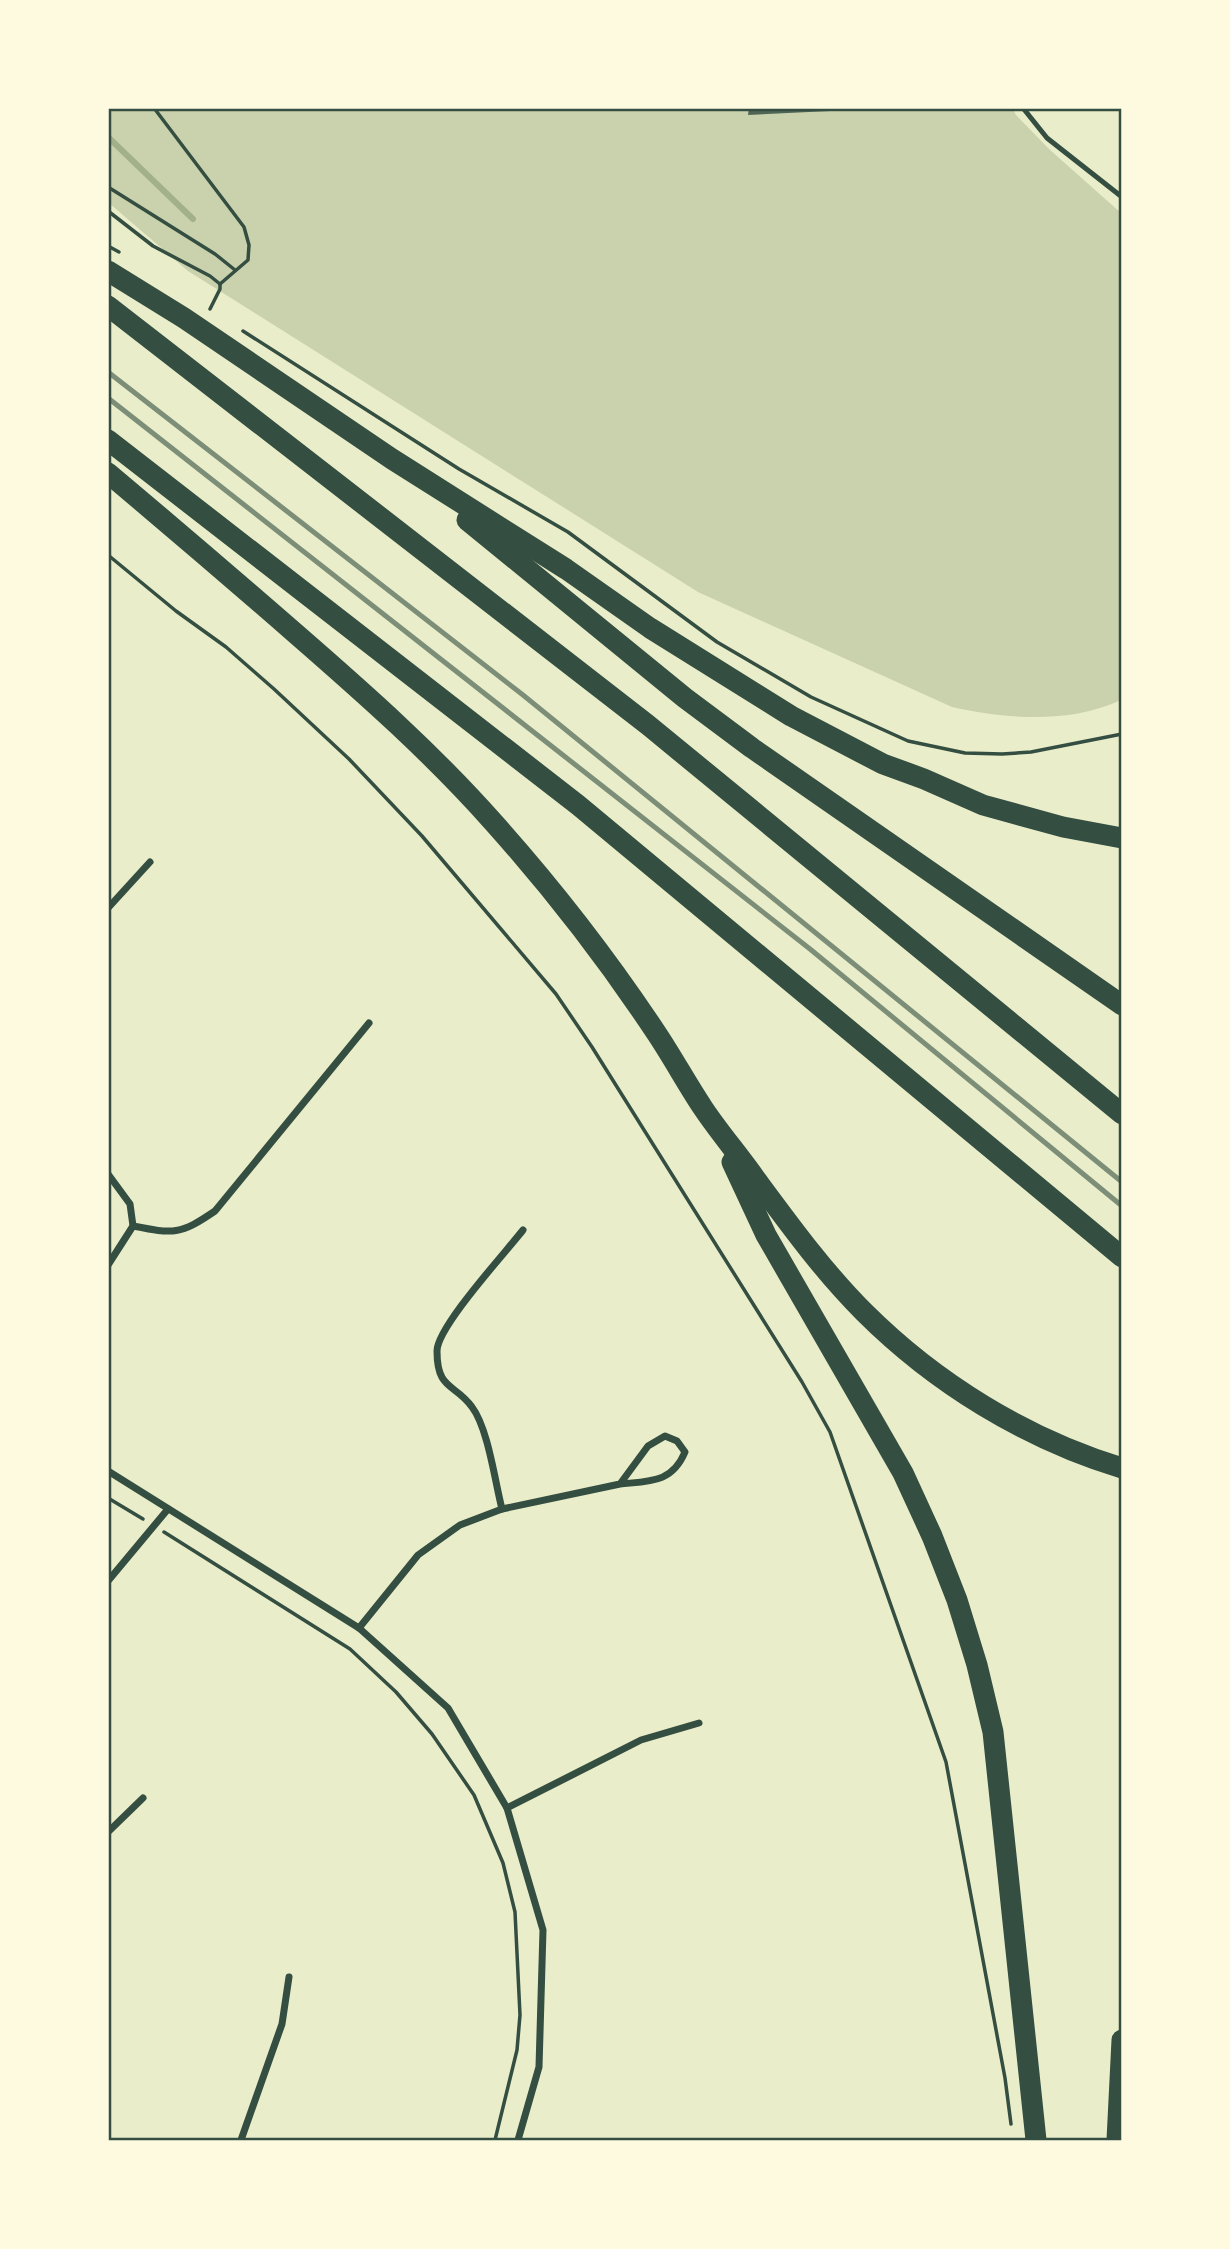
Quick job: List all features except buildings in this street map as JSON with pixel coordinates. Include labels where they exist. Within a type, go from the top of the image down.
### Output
[{"type":"highway","points":[[108,271],[184,318],[392,459],[566,569],[673,643],[791,716],[883,764],[983,806],[1063,827],[1122,838]]},
{"type":"highway","points":[[108,306],[648,725],[1122,1114]]},
{"type":"highway","points":[[108,440],[578,805],[1122,1257]]},
{"type":"highway","points":[[392,459],[685,698],[752,748],[1122,1004]]},
{"type":"highway","points":[[108,473],[367,695],[493,822],[551,890],[606,961],[710,1117],[826,1272],[865,1313],[907,1351],[952,1385],[1000,1415],[1051,1441],[1122,1468]]},
{"type":"highway","points":[[710,1117],[766,1235],[903,1473],[957,1600],[977,1665],[993,1732],[1037,2140]]},
{"type":"highway","points":[[1117,2140],[1122,2040]]},
{"type":"street","points":[[108,908],[150,862]]},
{"type":"street","points":[[133,1226],[165,1233],[190,1228],[215,1211],[369,1023]]},
{"type":"street","points":[[108,1174],[130,1204],[133,1226],[108,1265]]},
{"type":"street","points":[[502,1509],[482,1429],[472,1406],[443,1382],[437,1349],[452,1318],[523,1230]]},
{"type":"street","points":[[359,1628],[418,1555],[460,1525],[502,1509],[621,1484],[658,1480],[679,1466],[685,1452],[677,1441],[665,1436],[648,1446],[621,1484]]},
{"type":"street","points":[[108,1471],[359,1628],[448,1708],[507,1808],[542,1930],[539,2067],[518,2140]]},
{"type":"street","points":[[108,1581],[168,1509]]},
{"type":"street","points":[[507,1808],[641,1740],[699,1723]]},
{"type":"street","points":[[108,1832],[143,1798]]},
{"type":"street","points":[[242,2140],[282,2024],[289,1978]]},
{"type":"lane","points":[[1023,108],[1047,138],[1122,197]]},
{"type":"path","points":[[154,108],[244,227],[249,245],[248,260],[220,284],[209,309]]},
{"type":"path","points":[[108,187],[236,270]]},
{"type":"path","points":[[108,211],[153,246],[220,284]]},
{"type":"path","points":[[232,324],[459,469],[568,532],[717,642],[811,697],[908,741],[965,752],[1031,752],[1122,734]]},
{"type":"path","points":[[108,555],[176,611],[226,647],[349,759],[422,836],[547,984],[592,1047],[802,1382],[830,1432],[946,1762],[1012,2128]]},
{"type":"path","points":[[108,1498],[350,1649],[396,1692],[432,1734],[474,1795],[503,1863],[515,1912],[520,2015],[517,2050],[495,2140]]},
{"type":"green space","points":[[109,109],[1013,109],[1049,149],[1121,213],[1121,700],[1081,713],[1038,717],[994,714],[952,707],[698,592],[188,271],[109,203]]},
{"type":"waterway","points":[[108,137],[193,219]]},
{"type":"railway","points":[[108,372],[523,695],[1122,1182]]},
{"type":"railway","points":[[108,398],[810,949],[1122,1206]]}]
